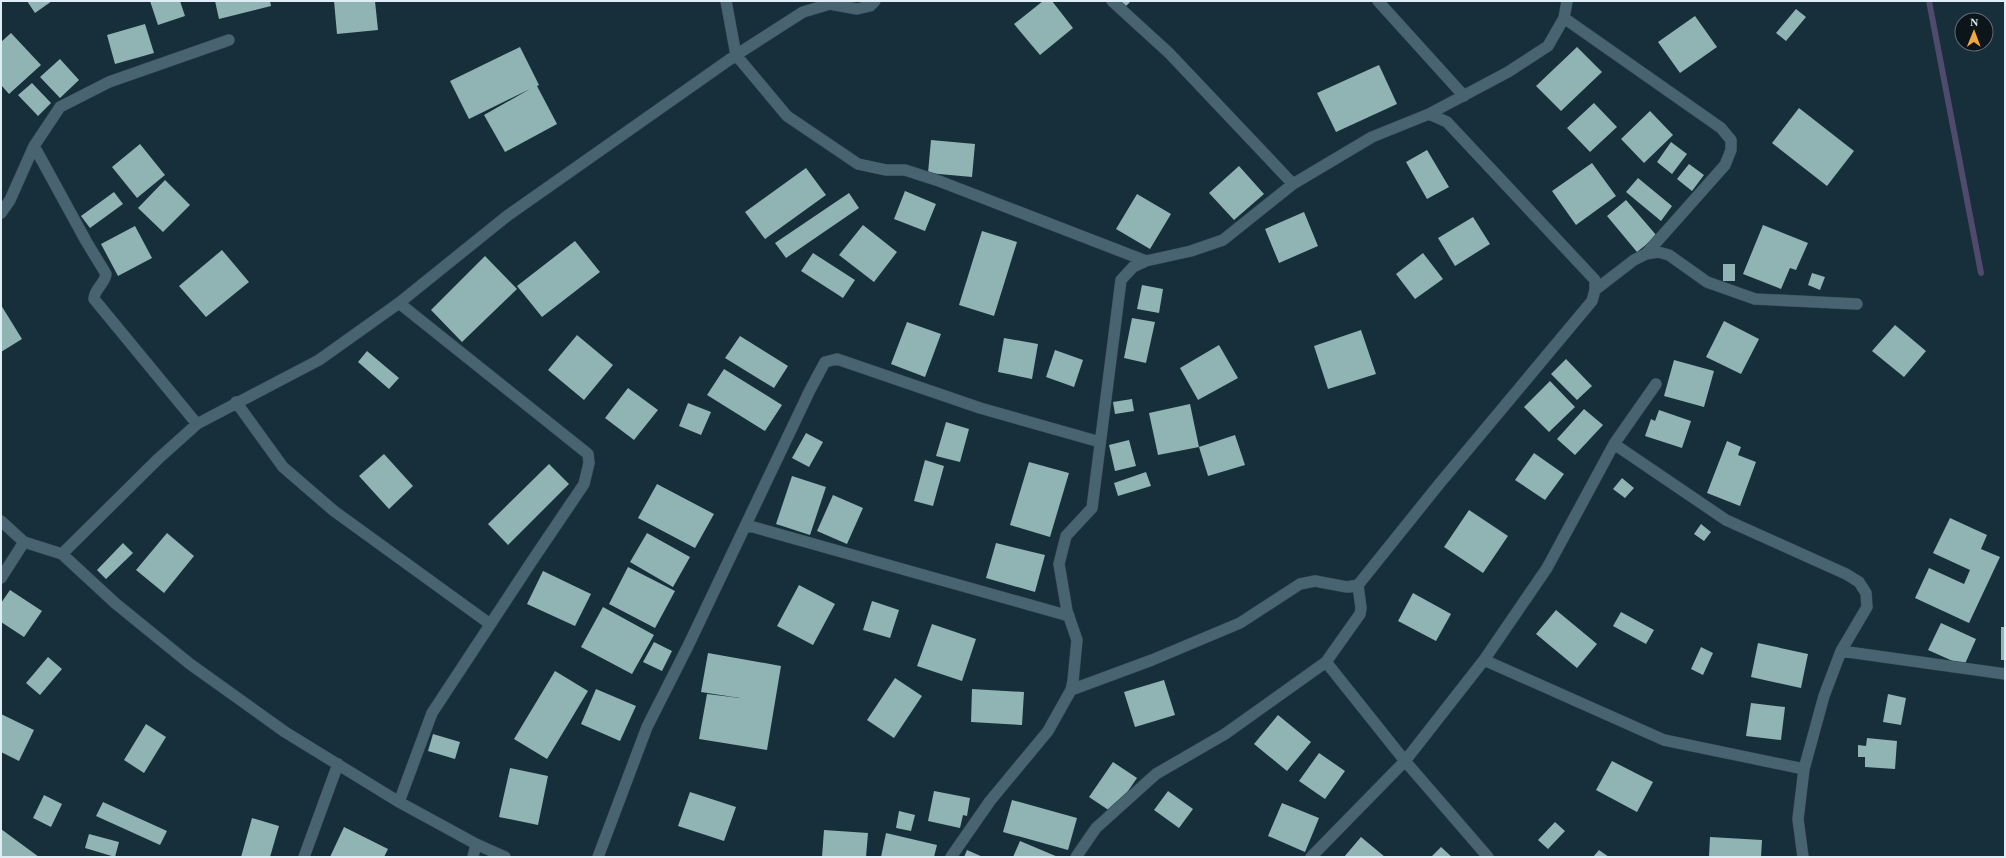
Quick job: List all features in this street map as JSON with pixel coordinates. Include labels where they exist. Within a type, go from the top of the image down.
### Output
[{"type":"street","points":[[726,1],[736,56],[787,116],[858,164],[886,170],[905,170],[938,181],[1146,261]]},
{"type":"street","points":[[62,554],[158,459],[197,424],[236,402],[319,360],[399,303],[507,216],[736,56],[804,12],[830,4],[857,9],[870,6],[875,1]]},
{"type":"street","points":[[1112,1],[1168,53],[1293,184]]},
{"type":"street","points":[[1378,1],[1464,96]]},
{"type":"street","points":[[951,857],[990,801],[1048,731],[1071,690],[1077,640],[1069,616],[1060,564],[1066,536],[1092,508],[1121,280],[1133,267],[1146,261],[1191,251],[1223,240],[1293,184],[1372,137],[1428,114],[1508,72],[1548,46],[1564,18],[1567,1]]},
{"type":"street","points":[[1564,18],[1721,128],[1731,140],[1731,150],[1725,165],[1646,254]]},
{"type":"street","points":[[1,213],[10,200],[34,146],[60,107],[109,82],[229,40]]},
{"type":"street","points":[[1071,690],[1152,660],[1240,623],[1300,584],[1315,582],[1347,587],[1358,585],[1440,483],[1592,301],[1595,290],[1595,280],[1446,122],[1428,114]]},
{"type":"street","points":[[34,146],[86,241],[106,274],[105,278],[94,294],[94,299],[197,424]]},
{"type":"street","points":[[1595,290],[1634,260],[1646,254],[1658,252],[1669,255],[1707,282],[1755,299],[1857,304]]},
{"type":"street","points":[[399,303],[588,454],[589,463],[584,484],[432,713],[399,802]]},
{"type":"street","points":[[598,857],[648,727],[746,526],[810,390],[825,362],[837,359],[980,408],[1100,442]]},
{"type":"street","points":[[1311,857],[1405,761],[1484,660],[1547,568],[1614,444],[1656,384]]},
{"type":"street","points":[[236,402],[283,467],[334,512],[490,624]]},
{"type":"street","points":[[1614,444],[1726,520],[1846,574],[1859,582],[1866,593],[1867,607],[1841,651],[1824,696],[1804,768],[1798,819],[1803,857]]},
{"type":"street","points":[[1,521],[24,542],[62,554],[115,603],[190,664],[285,732],[399,802],[476,844],[505,857]]},
{"type":"street","points":[[746,526],[1069,616]]},
{"type":"street","points":[[1,578],[24,542]]},
{"type":"street","points":[[1076,857],[1096,828],[1156,774],[1225,734],[1326,662],[1360,614],[1361,608],[1358,585]]},
{"type":"street","points":[[1841,651],[2005,674]]},
{"type":"street","points":[[1484,660],[1664,740],[1804,768]]},
{"type":"street","points":[[1326,662],[1405,761],[1488,857]]},
{"type":"street","points":[[304,857],[338,764]]},
{"type":"street","points":[[473,857],[476,844]]},
{"type":"building","points":[[27,1],[52,1],[35,13]]},
{"type":"building","points":[[150,1],[180,1],[185,16],[158,25]]},
{"type":"building","points":[[215,1],[270,1],[271,6],[219,19]]},
{"type":"building","points":[[334,1],[375,1],[378,30],[337,34]]},
{"type":"building","points":[[1043,1],[1052,1],[1073,28],[1040,55],[1014,24]]},
{"type":"building","points":[[1118,1],[1131,1],[1125,7]]},
{"type":"building","points":[[1796,9],[1806,17],[1786,41],[1776,33]]},
{"type":"building","points":[[1695,16],[1717,47],[1680,73],[1658,42]]},
{"type":"building","points":[[145,24],[154,53],[115,64],[107,35]]},
{"type":"building","points":[[11,33],[41,65],[9,94],[1,85],[1,42]]},
{"type":"building","points":[[520,47],[539,85],[537,86],[557,124],[505,152],[484,115],[530,89],[469,119],[450,81]]},
{"type":"building","points":[[1577,47],[1602,72],[1561,111],[1536,86]]},
{"type":"building","points":[[60,59],[79,80],[60,98],[40,77]]},
{"type":"building","points":[[1379,65],[1397,104],[1336,132],[1317,93]]},
{"type":"building","points":[[32,83],[51,103],[38,116],[18,95]]},
{"type":"building","points":[[1594,103],[1617,127],[1590,152],[1567,128]]},
{"type":"building","points":[[1799,108],[1854,151],[1827,186],[1772,143]]},
{"type":"building","points":[[1650,111],[1673,135],[1644,163],[1621,139]]},
{"type":"building","points":[[931,140],[975,144],[972,177],[928,173]]},
{"type":"building","points":[[1671,142],[1687,154],[1672,174],[1657,162]]},
{"type":"building","points":[[140,144],[165,175],[137,198],[112,167]]},
{"type":"building","points":[[1427,150],[1449,187],[1427,199],[1406,162]]},
{"type":"building","points":[[1592,163],[1616,196],[1576,225],[1552,191]]},
{"type":"building","points":[[1689,164],[1704,175],[1692,191],[1677,179]]},
{"type":"building","points":[[1239,166],[1264,194],[1234,220],[1209,193]]},
{"type":"building","points":[[806,168],[826,195],[765,239],[745,212]]},
{"type":"building","points":[[1638,178],[1672,206],[1661,221],[1626,192]]},
{"type":"building","points":[[165,180],[190,205],[163,232],[138,208]]},
{"type":"building","points":[[905,191],[936,204],[925,231],[894,219]]},
{"type":"building","points":[[114,192],[123,204],[90,228],[81,216]]},
{"type":"building","points":[[849,193],[859,208],[786,258],[775,243]]},
{"type":"building","points":[[1137,194],[1171,214],[1150,249],[1116,229]]},
{"type":"building","points":[[1626,200],[1657,236],[1637,252],[1607,216]]},
{"type":"building","points":[[1304,212],[1318,246],[1279,263],[1265,229]]},
{"type":"building","points":[[1473,217],[1490,244],[1455,266],[1438,238]]},
{"type":"building","points":[[863,225],[897,252],[874,282],[839,255]]},
{"type":"building","points":[[1763,225],[1808,243],[1796,270],[1790,268],[1781,289],[1743,274]]},
{"type":"building","points":[[135,226],[152,258],[118,276],[101,244]]},
{"type":"building","points":[[982,231],[1017,242],[994,316],[959,305]]},
{"type":"building","points":[[575,241],[600,272],[542,317],[517,286]]},
{"type":"building","points":[[222,250],[249,282],[206,317],[179,286]]},
{"type":"building","points":[[813,253],[855,280],[843,298],[801,271]]},
{"type":"building","points":[[1423,253],[1443,279],[1415,299],[1396,274]]},
{"type":"building","points":[[485,256],[517,289],[462,342],[431,310]]},
{"type":"building","points":[[1723,264],[1735,264],[1735,281],[1723,281]]},
{"type":"building","points":[[1812,273],[1825,277],[1820,290],[1808,285]]},
{"type":"building","points":[[1142,285],[1163,289],[1159,313],[1137,309]]},
{"type":"building","points":[[1,305],[22,339],[1,352]]},
{"type":"building","points":[[1132,318],[1155,322],[1146,363],[1124,358]]},
{"type":"building","points":[[1724,321],[1759,339],[1741,374],[1706,357]]},
{"type":"building","points":[[907,322],[941,334],[925,377],[891,364]]},
{"type":"building","points":[[1895,325],[1926,351],[1904,377],[1872,351]]},
{"type":"building","points":[[1361,330],[1376,374],[1328,389],[1314,346]]},
{"type":"building","points":[[577,335],[613,365],[584,400],[548,370]]},
{"type":"building","points":[[740,336],[788,366],[774,388],[725,358]]},
{"type":"building","points":[[1004,338],[1038,344],[1032,379],[998,372]]},
{"type":"building","points":[[1219,345],[1238,378],[1198,400],[1180,368]]},
{"type":"building","points":[[1055,350],[1083,360],[1074,387],[1046,377]]},
{"type":"building","points":[[367,351],[399,378],[389,389],[358,362]]},
{"type":"building","points":[[1566,359],[1592,386],[1577,400],[1551,374]]},
{"type":"building","points":[[1674,360],[1714,371],[1704,407],[1664,396]]},
{"type":"building","points":[[724,369],[782,405],[765,431],[707,395]]},
{"type":"building","points":[[1550,381],[1575,407],[1549,432],[1524,407]]},
{"type":"building","points":[[628,388],[658,410],[634,440],[605,418]]},
{"type":"building","points":[[1132,399],[1134,411],[1115,414],[1113,402]]},
{"type":"building","points":[[688,403],[711,412],[701,435],[679,426]]},
{"type":"building","points":[[1190,404],[1199,447],[1158,455],[1149,413]]},
{"type":"building","points":[[1584,409],[1603,425],[1575,455],[1557,439]]},
{"type":"building","points":[[1659,410],[1691,421],[1682,448],[1645,436],[1651,419],[1655,421]]},
{"type":"building","points":[[946,422],[969,429],[960,462],[936,456]]},
{"type":"building","points":[[806,433],[823,442],[809,467],[792,458]]},
{"type":"building","points":[[1235,435],[1245,465],[1208,476],[1199,447]]},
{"type":"building","points":[[1129,440],[1136,466],[1115,471],[1109,445]]},
{"type":"building","points":[[1727,441],[1741,447],[1738,455],[1756,462],[1740,506],[1707,493]]},
{"type":"building","points":[[1534,453],[1564,474],[1545,500],[1515,480]]},
{"type":"building","points":[[384,454],[413,486],[389,509],[359,476]]},
{"type":"building","points":[[925,460],[944,466],[933,506],[914,501]]},
{"type":"building","points":[[1029,462],[1069,473],[1050,537],[1010,525]]},
{"type":"building","points":[[549,464],[569,484],[508,545],[488,524]]},
{"type":"building","points":[[1146,472],[1151,486],[1118,496],[1114,483]]},
{"type":"building","points":[[792,476],[826,487],[810,535],[776,524]]},
{"type":"building","points":[[1622,478],[1634,488],[1625,498],[1613,489]]},
{"type":"building","points":[[657,484],[714,514],[695,548],[638,518]]},
{"type":"building","points":[[833,495],[863,508],[847,544],[817,531]]},
{"type":"building","points":[[1469,510],[1508,536],[1483,573],[1444,547]]},
{"type":"building","points":[[1950,518],[1987,535],[1981,549],[2000,557],[1969,623],[1915,598],[1929,568],[1964,584],[1970,570],[1933,553]]},
{"type":"building","points":[[1701,524],[1711,532],[1704,541],[1694,534]]},
{"type":"building","points":[[167,533],[194,556],[164,593],[136,570]]},
{"type":"building","points":[[647,533],[690,557],[673,587],[630,562]]},
{"type":"building","points":[[123,543],[133,553],[106,579],[97,570]]},
{"type":"building","points":[[996,543],[1045,555],[1035,592],[986,578]]},
{"type":"building","points":[[628,567],[675,591],[655,628],[609,604]]},
{"type":"building","points":[[543,571],[591,594],[575,626],[527,604]]},
{"type":"building","points":[[799,585],[835,604],[813,645],[777,626]]},
{"type":"building","points":[[10,590],[42,611],[24,637],[1,622],[1,603]]},
{"type":"building","points":[[1413,593],[1451,614],[1436,641],[1398,621]]},
{"type":"building","points":[[872,601],[899,610],[890,638],[863,630]]},
{"type":"building","points":[[603,607],[654,635],[632,674],[581,647]]},
{"type":"building","points":[[1556,610],[1597,644],[1577,668],[1536,634]]},
{"type":"building","points":[[1621,612],[1654,630],[1646,644],[1613,626]]},
{"type":"building","points":[[1941,623],[1976,639],[1964,666],[1928,650]]},
{"type":"building","points":[[932,624],[976,639],[962,681],[917,666]]},
{"type":"building","points":[[2001,627],[2005,627],[2005,660],[2001,660]]},
{"type":"building","points":[[654,642],[672,651],[662,671],[643,662]]},
{"type":"building","points":[[1758,643],[1808,654],[1801,688],[1751,677]]},
{"type":"building","points":[[1701,647],[1713,653],[1703,675],[1691,669]]},
{"type":"building","points":[[708,653],[781,666],[767,750],[699,739],[707,694],[740,698],[701,692]]},
{"type":"building","points":[[48,657],[62,669],[40,695],[26,683]]},
{"type":"building","points":[[555,671],[588,691],[547,759],[514,739]]},
{"type":"building","points":[[895,678],[922,696],[894,738],[867,720]]},
{"type":"building","points":[[1164,680],[1175,715],[1135,727],[1124,692]]},
{"type":"building","points":[[596,689],[636,706],[620,741],[581,724]]},
{"type":"building","points":[[972,689],[1024,692],[1022,725],[971,722]]},
{"type":"building","points":[[1888,694],[1906,698],[1901,725],[1883,722]]},
{"type":"building","points":[[1751,703],[1785,707],[1781,740],[1746,736]]},
{"type":"building","points":[[1,714],[34,730],[19,761],[1,752]]},
{"type":"building","points":[[1278,715],[1311,742],[1287,771],[1254,744]]},
{"type":"building","points":[[146,724],[166,737],[144,773],[124,760]]},
{"type":"building","points":[[433,734],[460,742],[455,759],[428,751]]},
{"type":"building","points":[[1867,738],[1897,741],[1895,769],[1865,767],[1865,757],[1858,757],[1858,745],[1866,746]]},
{"type":"building","points":[[1319,753],[1345,771],[1325,799],[1299,781]]},
{"type":"building","points":[[1612,761],[1653,782],[1637,812],[1596,790]]},
{"type":"building","points":[[1113,762],[1137,778],[1113,813],[1089,797]]},
{"type":"building","points":[[510,768],[548,776],[538,825],[499,817]]},
{"type":"building","points":[[934,791],[970,798],[967,816],[963,815],[960,828],[928,821]]},
{"type":"building","points":[[1168,791],[1193,809],[1179,828],[1154,810]]},
{"type":"building","points":[[690,792],[736,807],[724,841],[678,826]]},
{"type":"building","points":[[44,795],[62,804],[51,827],[33,818]]},
{"type":"building","points":[[1012,800],[1077,818],[1068,850],[1003,832]]},
{"type":"building","points":[[103,802],[167,831],[160,845],[96,816]]},
{"type":"building","points":[[1282,803],[1319,818],[1305,852],[1268,836]]},
{"type":"building","points":[[899,811],[915,815],[911,831],[896,828]]},
{"type":"building","points":[[252,818],[279,826],[270,857],[241,857]]},
{"type":"building","points":[[1555,822],[1565,831],[1548,849],[1538,840]]},
{"type":"building","points":[[344,827],[388,849],[384,857],[330,857]]},
{"type":"building","points":[[1,829],[39,857],[2,857]]},
{"type":"building","points":[[824,830],[868,833],[866,857],[822,857]]},
{"type":"building","points":[[886,833],[937,845],[934,857],[881,857]]},
{"type":"building","points":[[89,834],[119,842],[115,857],[85,848]]},
{"type":"building","points":[[1361,837],[1385,857],[1344,857]]},
{"type":"building","points":[[1710,837],[1762,840],[1761,857],[1709,857]]},
{"type":"building","points":[[1020,841],[1058,857],[1013,857]]},
{"type":"building","points":[[1441,847],[1452,857],[1431,857]]},
{"type":"building","points":[[967,850],[983,857],[964,857]]},
{"type":"building","points":[[1599,850],[1609,857],[1593,857]]},
{"type":"waterway","points":[[1929,1],[1981,273]]}]
